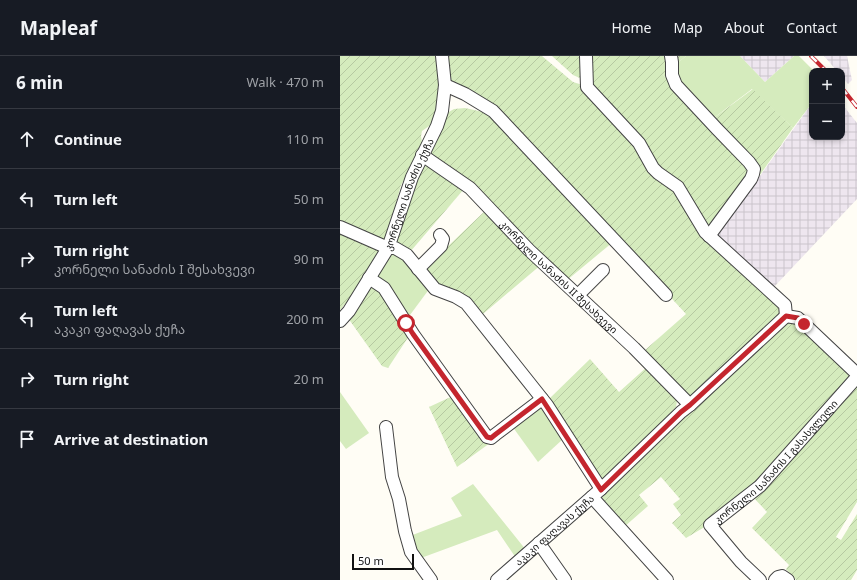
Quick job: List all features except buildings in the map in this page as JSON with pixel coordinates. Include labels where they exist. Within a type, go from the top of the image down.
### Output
[{"type":"street","name":"კორნელი სანაძის ქუჩა","points":[[340,321],[349,311],[388,248],[412,177],[437,126],[442,111],[445,85],[442,56]]},
{"type":"street","points":[[586,56],[587,87],[639,143],[658,174],[678,187],[705,232],[785,305],[786,316]]},
{"type":"street","points":[[671,56],[672,75],[676,84],[717,129],[750,162],[754,169],[751,179],[709,236]]},
{"type":"street","points":[[445,85],[493,111],[666,295]]},
{"type":"street","name":"კორნელი სანაძის II შესახვევი","points":[[422,156],[470,188],[529,250],[637,350],[690,405]]},
{"type":"street","points":[[340,227],[388,248],[395,248],[407,255],[435,288],[466,303],[542,399],[596,493],[667,580]]},
{"type":"street","points":[[418,269],[441,246],[443,239],[440,235]]},
{"type":"street","points":[[578,295],[603,270]]},
{"type":"street","points":[[369,278],[384,288],[413,334],[487,437],[491,438],[542,399]]},
{"type":"street","name":"კორნელი სანაძის I გასასვლელი","points":[[760,580],[741,562],[710,525],[760,486],[857,376],[798,318],[786,316]]},
{"type":"street","name":"აკაკი ფაღავას ქუჩა","points":[[497,580],[596,493],[681,412],[786,316]]},
{"type":"street","points":[[386,427],[392,477],[411,552],[431,580]]},
{"type":"street","points":[[539,543],[565,580]]},
{"type":"street","points":[[775,580],[782,576],[788,580]]},
{"type":"shaded area","points":[[740,56],[794,56],[765,82]]},
{"type":"shaded area","points":[[824,56],[847,56],[852,80],[848,84],[845,80],[845,68],[834,68]]},
{"type":"shaded area","points":[[809,107],[809,140],[845,140],[845,108],[857,123],[857,199],[774,287],[717,236]]},
{"type":"green space","points":[[340,56],[437,56],[441,99],[432,124],[422,131],[420,152],[401,185],[386,241],[340,223]]},
{"type":"green space","points":[[445,56],[542,56],[573,82],[586,86],[685,203],[781,305],[781,316],[690,398],[644,351],[686,314],[511,124],[447,82]]},
{"type":"green space","points":[[552,56],[584,56],[582,79],[573,75]]},
{"type":"green space","points":[[589,56],[686,56],[663,75],[707,123],[753,89],[793,128],[717,236],[708,232],[659,168],[590,86]]},
{"type":"green space","points":[[686,56],[740,56],[765,82],[794,56],[799,56],[811,68],[809,68],[809,107],[793,128],[752,89],[707,123],[663,75]]},
{"type":"green space","points":[[465,108],[492,114],[613,242],[566,281],[429,155],[447,113],[454,109]]},
{"type":"green space","points":[[424,162],[464,189],[410,252],[393,241],[414,182]]},
{"type":"green space","points":[[486,210],[542,264],[483,314],[473,305],[434,283],[423,270]]},
{"type":"green space","points":[[340,231],[381,250],[355,292],[340,310]]},
{"type":"green space","points":[[390,250],[400,255],[430,288],[407,319],[375,275]]},
{"type":"green space","points":[[370,281],[382,289],[409,336],[388,368],[382,366],[348,318]]},
{"type":"green space","points":[[794,320],[849,372],[850,378],[761,481],[708,525],[686,538],[672,523],[681,515],[673,504],[680,499],[661,477],[639,495],[648,506],[624,527],[604,503],[602,497],[680,416],[787,322]]},
{"type":"green space","points":[[590,359],[619,392],[648,366],[677,401],[676,407],[601,487],[549,399]]},
{"type":"green space","points":[[857,382],[857,502],[836,537],[841,540],[857,514],[857,570],[851,580],[796,580],[786,569],[789,565],[752,528],[767,512],[752,496]]},
{"type":"green space","points":[[340,392],[369,433],[346,449],[340,441]]},
{"type":"green space","points":[[455,395],[490,443],[457,467],[429,407]]},
{"type":"green space","points":[[539,403],[563,439],[538,462],[512,426]]},
{"type":"green space","points":[[473,484],[526,550],[516,558],[497,530],[421,558],[414,550],[410,536],[462,516],[451,498]]},
{"type":"railway","points":[[811,56],[823,68]]},
{"type":"railway","points":[[845,92],[857,107]]},
{"type":"route","points":[[406,323],[487,437],[491,438],[542,399],[601,490],[681,412],[786,316],[798,318],[804,324]]}]
